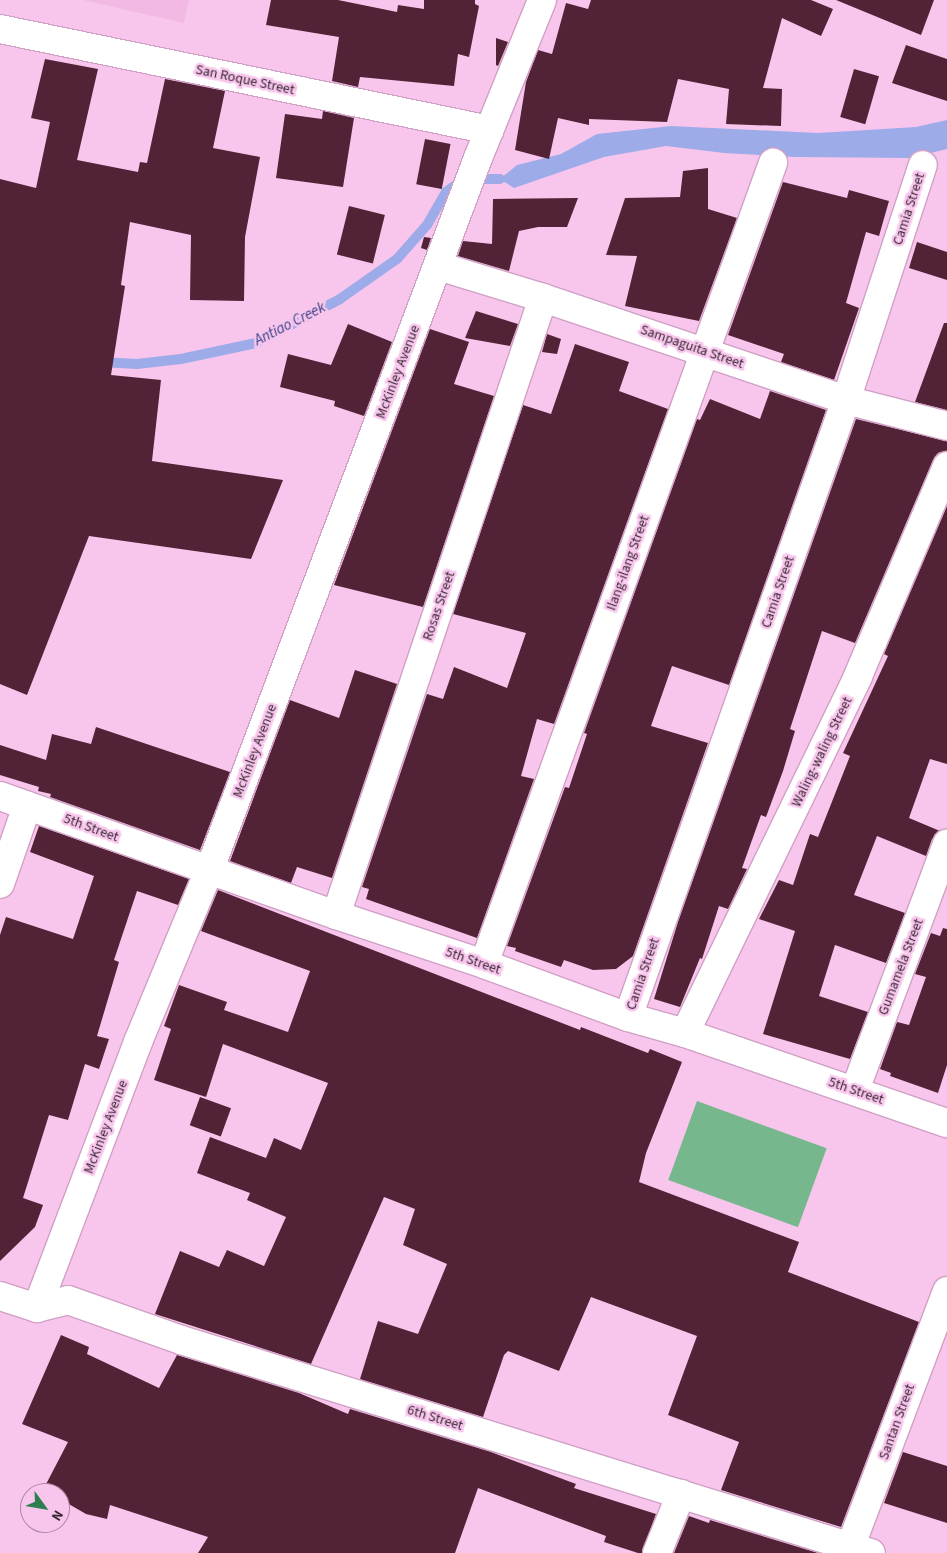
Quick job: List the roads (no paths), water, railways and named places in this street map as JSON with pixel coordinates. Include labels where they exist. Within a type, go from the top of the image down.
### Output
[{"type":"street","points":[[490,130],[542,0]]},
{"type":"street","name":"San Roque Street","points":[[0,29],[490,130]]},
{"type":"street","name":"McKinley Avenue","points":[[36,1308],[138,1042],[209,871],[490,130]]},
{"type":"street","name":"Ilang-ilang Street","points":[[484,964],[772,163]]},
{"type":"street","name":"Camia Street","points":[[628,1018],[846,400],[923,165]]},
{"type":"street","name":"Sampaguita Street","points":[[438,266],[704,350],[846,400],[947,426]]},
{"type":"street","name":"Rosas Street","points":[[336,915],[543,298]]},
{"type":"street","name":"Waling-waling Street","points":[[685,1033],[858,676],[947,466]]},
{"type":"street","name":"5th Street","points":[[0,796],[209,871],[484,964],[628,1018],[685,1033],[947,1123]]},
{"type":"street","points":[[0,884],[27,806]]},
{"type":"street","name":"Gumamela Street","points":[[854,1090],[947,844]]},
{"type":"street","name":"Santan Street","points":[[856,1551],[947,1291]]},
{"type":"street","points":[[0,1296],[36,1308]]},
{"type":"street","name":"6th Street","points":[[36,1308],[68,1300],[181,1340],[681,1494],[856,1551]]},
{"type":"street","points":[[657,1553],[681,1494]]},
{"type":"water","points":[[947,120],[947,149],[910,158],[795,157],[724,153],[666,146],[604,157],[514,188],[500,179],[517,165],[561,154],[597,134],[671,126],[818,133],[916,127]]},
{"type":"waterway","name":"Antiao Creek","points":[[101,362],[137,364],[181,359],[256,343],[340,299],[397,259],[427,225],[446,192],[464,179],[500,179]]}]
